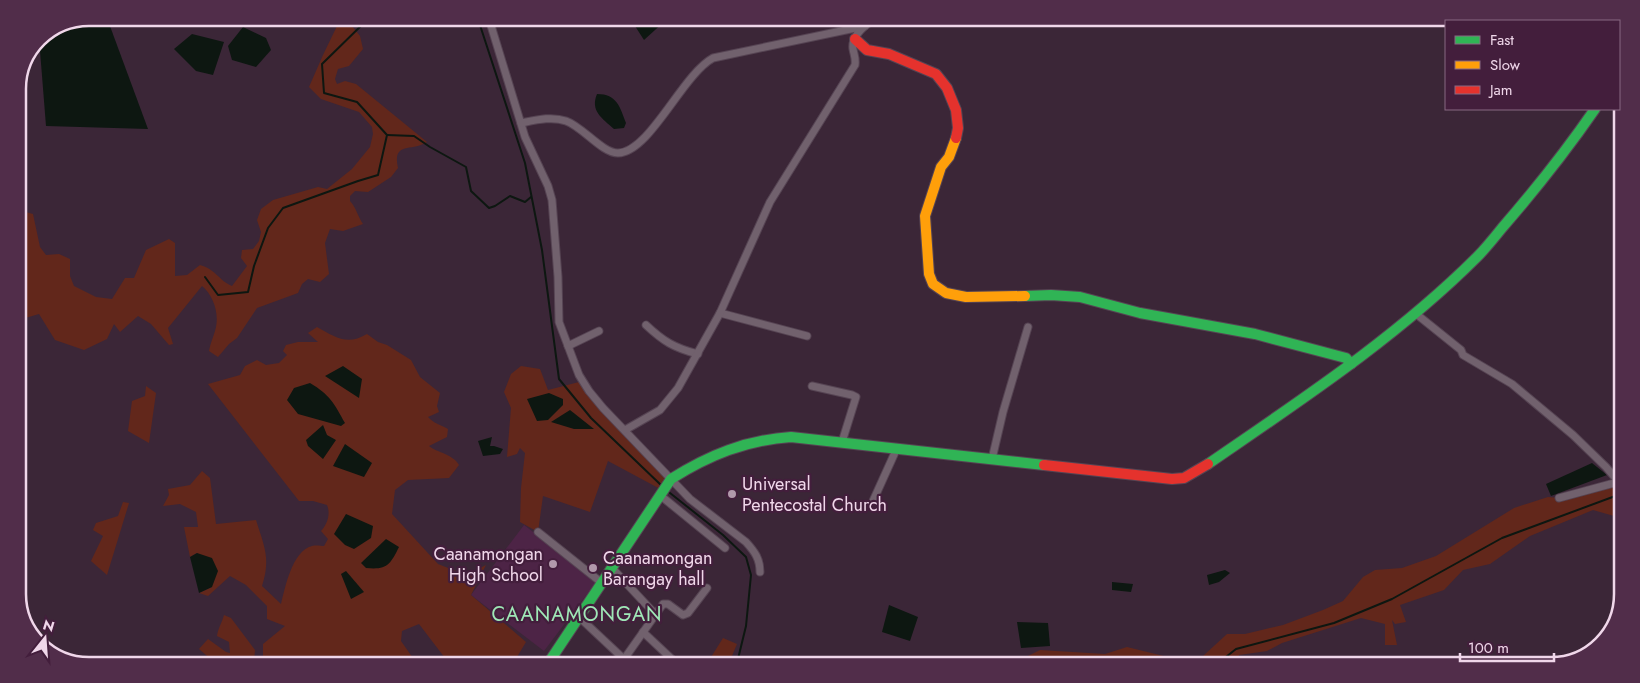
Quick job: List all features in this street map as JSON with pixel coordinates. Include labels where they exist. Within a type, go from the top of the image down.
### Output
[{"type":"street","points":[[491,26],[521,123],[531,151],[548,186],[552,200],[558,276],[559,322],[579,374],[589,391],[603,408],[671,479],[698,506],[746,542],[760,562],[760,572]]},
{"type":"street","points":[[521,123],[545,119],[567,121],[608,151],[623,152],[633,148],[645,137],[698,68],[713,58],[865,26]]},
{"type":"street","points":[[625,430],[651,416],[667,404],[698,354],[720,313],[770,202],[855,65],[856,59],[853,46],[855,39],[865,26]]},
{"type":"street","points":[[855,39],[867,50],[889,54],[936,74],[947,88],[956,110],[958,128],[954,145],[949,157],[941,167],[925,216],[929,274],[933,284],[938,288],[946,293],[966,298],[1051,295],[1080,298],[1140,313],[1294,343],[1343,357],[1351,364]]},
{"type":"street","points":[[553,657],[671,479],[700,462],[756,439],[791,437],[842,442],[1172,480],[1184,478],[1196,472],[1351,364],[1415,313],[1475,259],[1528,199],[1594,110]]},
{"type":"street","points":[[720,313],[807,336]]},
{"type":"street","points":[[1415,313],[1461,350],[1464,355],[1512,384],[1573,435],[1614,477]]},
{"type":"street","points":[[646,324],[663,340],[686,351],[698,354]]},
{"type":"street","points":[[992,459],[1002,412],[1028,327]]},
{"type":"street","points":[[568,346],[599,331]]},
{"type":"street","points":[[812,386],[852,395],[856,398],[842,442]]},
{"type":"street","points":[[873,501],[897,448]]},
{"type":"street","points":[[1559,498],[1614,483]]},
{"type":"street","points":[[660,496],[725,548]]},
{"type":"street","points":[[538,532],[602,583]]},
{"type":"street","points":[[612,568],[655,614]]},
{"type":"street","points":[[627,657],[655,614],[665,603],[685,615],[706,588]]},
{"type":"street","points":[[579,617],[620,657]]},
{"type":"street","points":[[643,632],[670,657]]},
{"type":"shaded area","points":[[89,26],[110,26],[148,129],[46,126],[40,50],[58,35],[69,30]]},
{"type":"shaded area","points":[[337,26],[352,26],[360,36],[363,49],[349,66],[338,69],[335,79],[337,84],[345,81],[356,84],[427,142],[401,151],[398,154],[398,168],[391,177],[368,192],[355,191],[350,196],[350,201],[363,224],[343,231],[330,229],[325,243],[329,274],[320,282],[308,279],[302,284],[298,293],[257,308],[237,338],[218,357],[209,351],[217,319],[215,306],[210,295],[202,286],[168,328],[173,344],[169,345],[151,324],[138,316],[120,332],[114,324],[107,339],[84,350],[55,340],[39,314],[26,318],[26,212],[33,214],[40,247],[46,255],[59,254],[70,259],[70,276],[74,286],[96,297],[112,299],[125,278],[134,278],[146,250],[169,239],[175,243],[175,276],[187,275],[200,265],[206,267],[232,286],[247,266],[241,258],[242,250],[253,249],[259,241],[261,232],[257,220],[261,209],[273,200],[318,187],[327,189],[352,169],[370,147],[373,134],[372,127],[359,112],[321,99],[309,87]]},
{"type":"shaded area","points":[[635,26],[659,26],[644,40]]},
{"type":"shaded area","points":[[243,27],[266,38],[271,50],[256,67],[232,60],[228,46]]},
{"type":"shaded area","points":[[192,34],[224,42],[213,75],[196,71],[174,49]]},
{"type":"shaded area","points":[[597,94],[609,96],[617,102],[626,123],[624,128],[614,129],[598,114],[595,105]]},
{"type":"shaded area","points":[[317,327],[335,337],[347,340],[360,338],[367,334],[411,360],[420,377],[440,393],[437,406],[439,412],[428,417],[448,429],[447,437],[429,446],[453,458],[459,465],[449,478],[408,480],[395,490],[392,514],[438,564],[466,575],[486,565],[471,595],[526,642],[517,657],[444,657],[419,624],[402,631],[401,641],[412,657],[263,657],[263,644],[285,626],[267,619],[267,606],[246,585],[230,576],[208,596],[199,593],[212,587],[197,553],[190,557],[184,527],[198,527],[196,512],[180,504],[163,506],[169,495],[168,489],[190,485],[202,471],[210,478],[216,524],[256,520],[264,545],[266,560],[262,586],[281,604],[290,571],[299,555],[305,549],[312,546],[324,546],[328,539],[321,531],[328,519],[327,505],[313,501],[299,501],[208,384],[240,375],[245,366],[257,360],[266,365],[279,363],[287,355],[283,351],[286,345],[298,342],[318,342],[308,333]]},
{"type":"shaded area","points":[[343,366],[362,379],[359,398],[325,376]]},
{"type":"shaded area","points":[[521,366],[540,369],[548,390],[579,382],[671,479],[664,491],[608,461],[590,512],[543,496],[538,532],[520,522],[525,453],[520,448],[517,454],[507,457],[511,408],[504,392],[511,374]]},
{"type":"shaded area","points":[[310,383],[331,400],[345,423],[341,426],[298,414],[287,400],[294,388]]},
{"type":"shaded area","points":[[146,386],[156,393],[149,443],[128,431],[132,401],[145,396]]},
{"type":"shaded area","points":[[549,393],[563,399],[563,405],[548,420],[537,421],[527,399]]},
{"type":"shaded area","points":[[570,410],[594,429],[574,429],[551,422]]},
{"type":"shaded area","points":[[323,425],[327,435],[336,440],[323,459],[308,446],[306,440]]},
{"type":"shaded area","points":[[492,437],[490,446],[503,449],[500,454],[483,456],[478,441]]},
{"type":"shaded area","points":[[345,444],[372,463],[364,477],[333,466]]},
{"type":"shaded area","points":[[1592,463],[1607,475],[1551,496],[1546,484]]},
{"type":"shaded area","points":[[1614,487],[1614,516],[1593,510],[1530,536],[1490,564],[1463,570],[1444,590],[1400,605],[1406,622],[1395,624],[1392,620],[1397,645],[1385,645],[1385,624],[1361,618],[1282,643],[1267,651],[1239,655],[1239,657],[1200,657],[1227,634],[1245,634],[1283,625],[1343,601],[1363,577],[1375,570],[1402,568],[1436,556],[1514,508],[1548,497],[1559,498],[1583,495]]},
{"type":"shaded area","points":[[123,502],[129,503],[107,575],[91,561],[103,536],[93,530],[96,523],[118,516]]},
{"type":"shaded area","points":[[346,514],[373,526],[371,538],[354,549],[345,545],[334,534]]},
{"type":"shaded area","points":[[524,525],[597,581],[544,651],[471,595]]},
{"type":"shaded area","points":[[386,539],[399,547],[393,558],[383,567],[366,568],[361,563]]},
{"type":"shaded area","points":[[197,553],[212,558],[218,571],[212,587],[199,593],[190,557]]},
{"type":"shaded area","points":[[1225,570],[1230,573],[1219,582],[1209,585],[1207,575]]},
{"type":"shaded area","points":[[346,571],[364,592],[351,599],[341,574]]},
{"type":"shaded area","points":[[1112,582],[1133,584],[1131,592],[1112,590]]},
{"type":"shaded area","points":[[889,605],[918,617],[910,641],[882,632]]},
{"type":"shaded area","points":[[224,615],[231,618],[255,650],[254,657],[208,657],[199,649],[208,639],[230,653],[229,642],[217,636]]},
{"type":"shaded area","points":[[1017,622],[1048,623],[1050,646],[1021,648]]},
{"type":"shaded area","points":[[723,638],[737,644],[732,657],[711,657]]},
{"type":"shaded area","points":[[1127,647],[1168,657],[1026,657],[1040,650],[1105,654]]},
{"type":"waterway","points":[[205,277],[218,295],[248,292],[254,266],[268,228],[283,208],[378,175],[387,135],[357,102],[324,93],[322,64],[361,26]]},
{"type":"waterway","points":[[480,26],[525,163],[542,250],[559,379],[591,418],[662,486]]},
{"type":"waterway","points":[[387,135],[414,136],[466,167],[471,191],[489,208],[510,196],[525,202],[531,197]]},
{"type":"waterway","points":[[670,493],[723,535],[746,557],[751,575],[746,626],[738,657]]},
{"type":"waterway","points":[[1226,657],[1236,649],[1334,623],[1392,599],[1502,538],[1614,496]]},
{"type":"traffic: fast","points":[[1208,464],[1381,341],[1446,286],[1490,243],[1550,170],[1594,110]]},
{"type":"traffic: fast","points":[[1025,296],[1080,297],[1140,313],[1255,334],[1346,358],[1351,364]]},
{"type":"traffic: fast","points":[[552,657],[671,479],[685,470],[728,450],[759,441],[791,437],[1044,465]]},
{"type":"traffic: slow","points":[[956,138],[949,157],[941,167],[925,216],[929,274],[933,284],[946,293],[966,297],[1025,296]]},
{"type":"traffic: jam","points":[[855,39],[867,50],[889,54],[936,74],[947,88],[956,110],[958,128],[956,138]]},
{"type":"traffic: jam","points":[[1044,465],[1172,479],[1184,478],[1208,464]]},
{"type":"place","name":"Universal Pentecostal Church","points":[[732,494]]},
{"type":"place","name":"Caanamongan High School","points":[[553,564]]},
{"type":"place","name":"Caanamongan Barangay hall","points":[[593,568]]},
{"type":"district","name":"CAANAMONGAN","points":[[577,614]]}]
